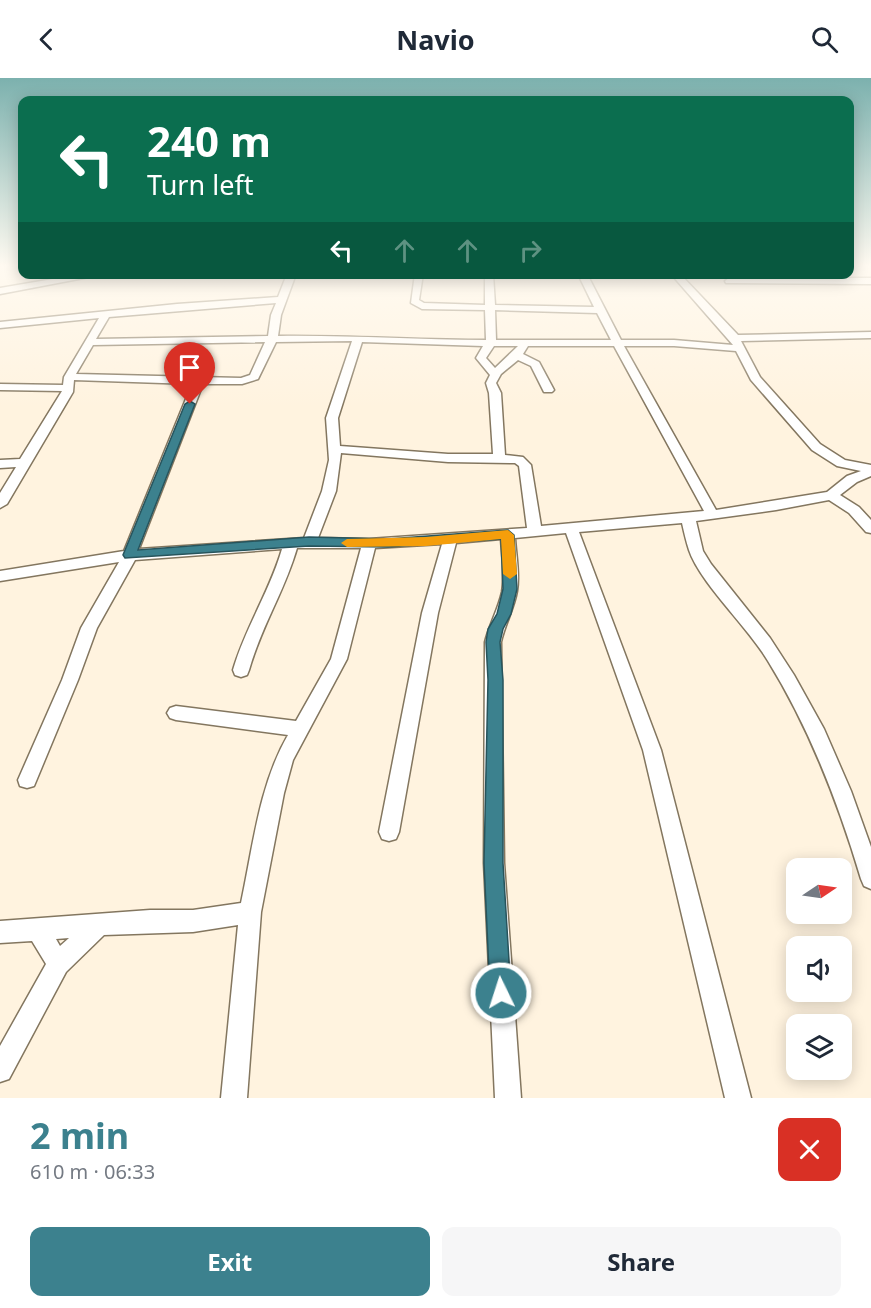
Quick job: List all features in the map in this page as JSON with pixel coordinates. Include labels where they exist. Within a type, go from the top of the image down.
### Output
[{"type":"street","points":[[0,325],[133,313]]},
{"type":"street","points":[[0,387],[68,382],[242,381],[254,377],[273,337],[279,313]]},
{"type":"street","points":[[490,313],[491,342],[482,358],[494,373]]},
{"type":"street","points":[[600,313],[620,344],[670,444],[712,514]]},
{"type":"street","points":[[710,313],[737,343],[755,378],[770,397],[816,447],[840,463],[852,479]]},
{"type":"street","points":[[0,504],[67,392],[68,382],[105,315]]},
{"type":"street","points":[[90,342],[273,337],[300,340],[358,338],[434,343],[620,344],[737,343],[871,336]]},
{"type":"street","points":[[309,542],[329,490],[333,473],[332,418],[358,338]]},
{"type":"street","points":[[499,458],[495,393],[491,383],[494,373],[519,356],[525,344]]},
{"type":"street","points":[[519,356],[535,364],[548,390]]},
{"type":"street","points":[[27,780],[70,680],[88,628],[130,555],[199,381]]},
{"type":"street","points":[[333,449],[448,459],[519,460],[525,465],[535,532]]},
{"type":"street","points":[[0,464],[26,463]]},
{"type":"street","points":[[840,463],[871,470]]},
{"type":"street","points":[[0,576],[130,555],[309,542],[369,544],[450,540],[688,518],[831,495],[852,479],[871,470]]},
{"type":"street","points":[[831,495],[854,510],[871,529]]},
{"type":"street","points":[[854,510],[871,509]]},
{"type":"street","points":[[688,518],[696,552],[705,567],[771,651],[821,741],[849,807],[871,879]]},
{"type":"street","points":[[571,529],[652,750],[738,1098]]},
{"type":"street","points":[[508,535],[510,589],[504,614],[496,629],[493,642],[495,680],[494,863],[508,1098]]},
{"type":"street","points":[[389,832],[430,613],[450,540]]},
{"type":"street","points":[[241,670],[247,644],[285,565],[291,543]]},
{"type":"street","points":[[234,1098],[250,912],[274,793],[284,759],[339,659],[369,544]]},
{"type":"street","points":[[176,713],[299,729]]},
{"type":"street","points":[[0,932],[193,921],[250,912]]},
{"type":"street","points":[[0,1070],[6,1050],[58,964],[98,926]]},
{"type":"street","points":[[39,931],[58,964]]},
{"type":"slow traffic","points":[[347,543],[426,542],[508,535],[510,574]]},
{"type":"route","points":[[190,404],[130,555],[309,542],[369,544],[426,542],[508,535],[510,589],[504,614],[496,629],[493,642],[495,680],[494,863],[501,993]]}]
